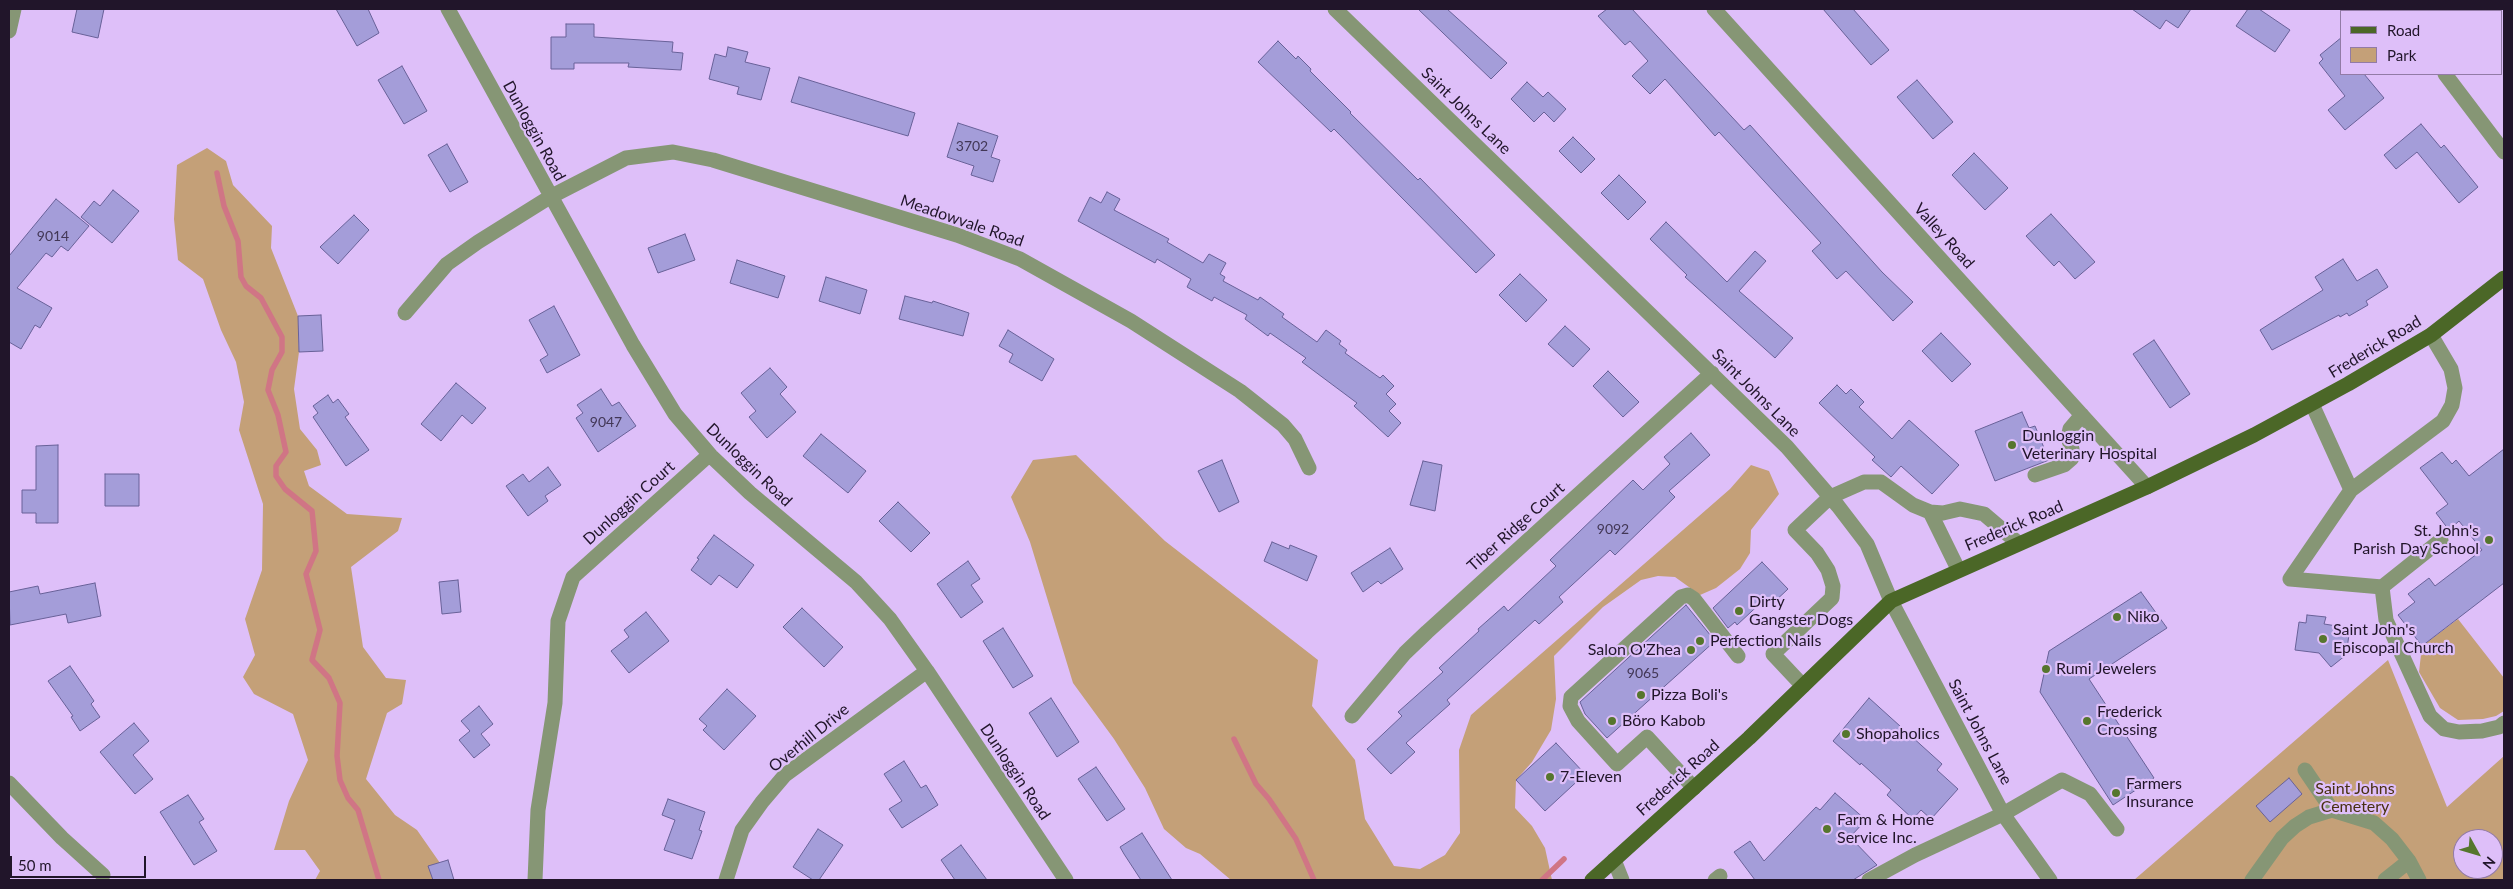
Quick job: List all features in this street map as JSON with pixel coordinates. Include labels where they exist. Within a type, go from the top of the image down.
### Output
[{"type":"main road","name":"Frederick Road","points":[[1592,880],[1803,686],[1890,600],[2147,487],[2312,404],[2431,335],[2504,278]]},
{"type":"street","points":[[9,31],[14,9]]},
{"type":"street","name":"Dunloggin Road","points":[[448,9],[651,378],[675,414],[709,455],[750,493],[856,582],[890,619],[927,671],[1066,880]]},
{"type":"street","name":"Saint Johns Lane","points":[[1335,9],[1712,373],[1787,447],[1830,497],[1867,544],[1890,600],[2002,814],[2050,880]]},
{"type":"street","name":"Valley Road","points":[[1714,9],[2147,487]]},
{"type":"street","points":[[2446,75],[2504,152]]},
{"type":"street","name":"Meadowvale Road","points":[[406,313],[447,264],[478,242],[550,197],[626,158],[673,152],[713,160],[976,241],[1020,259],[1132,321],[1215,373],[1264,408],[1295,439],[1308,468]]},
{"type":"street","points":[[2431,335],[2451,370],[2455,388],[2452,404],[2443,421],[2351,490],[2290,579],[2382,587],[2441,540]]},
{"type":"street","name":"Tiber Ridge Court","points":[[1352,716],[1405,653],[1427,632],[1712,373]]},
{"type":"street","points":[[2312,404],[2351,490]]},
{"type":"street","points":[[2035,475],[2064,465],[2072,458],[2072,449],[2068,438],[2070,429],[2082,416]]},
{"type":"street","name":"Dunloggin Court","points":[[535,880],[538,810],[555,703],[558,621],[573,576],[709,455]]},
{"type":"street","points":[[1803,686],[1773,654],[1832,598],[1833,586],[1828,570],[1817,554],[1795,530],[1830,497],[1864,482],[1881,482],[1913,505],[1930,512],[1943,513],[1960,510],[1984,514],[2018,543]]},
{"type":"street","points":[[1930,512],[1958,569]]},
{"type":"street","points":[[2382,587],[2386,620],[2430,716],[2444,728],[2459,732],[2482,731],[2499,727],[2504,723]]},
{"type":"street","points":[[1694,788],[1647,737],[1617,764],[1578,721],[1570,706],[1571,697],[1681,597],[1688,595],[1694,599],[1738,656]]},
{"type":"street","name":"Overhill Drive","points":[[726,880],[742,830],[762,802],[786,775],[927,671]]},
{"type":"street","points":[[2305,770],[2332,810]]},
{"type":"street","points":[[1869,880],[1915,855],[2002,814],[2062,780],[2090,794],[2118,829]]},
{"type":"street","points":[[9,783],[62,838],[103,875]]},
{"type":"street","points":[[2252,880],[2282,838],[2295,826],[2309,817],[2332,810],[2374,823],[2392,839],[2409,861],[2419,880]]},
{"type":"street","points":[[1614,860],[1622,880]]},
{"type":"street","points":[[2385,880],[2409,861]]},
{"type":"green space","points":[[207,148],[226,161],[233,185],[272,226],[271,248],[298,316],[299,352],[294,389],[300,429],[317,450],[321,465],[304,471],[309,486],[347,514],[402,518],[398,531],[351,567],[363,647],[386,678],[406,680],[402,704],[387,713],[366,779],[395,815],[417,830],[440,863],[429,866],[433,880],[315,880],[320,871],[305,850],[274,850],[289,801],[308,760],[293,714],[254,694],[243,677],[255,655],[245,619],[262,570],[263,504],[239,430],[244,402],[236,362],[221,330],[203,279],[178,260],[174,219],[177,165]]},
{"type":"green space","points":[[1076,455],[1165,541],[1318,660],[1312,706],[1355,760],[1365,819],[1394,866],[1420,869],[1445,855],[1460,833],[1459,750],[1471,715],[1730,489],[1751,465],[1769,471],[1779,494],[1751,530],[1750,553],[1740,569],[1716,588],[1700,595],[1675,577],[1658,576],[1641,580],[1603,607],[1554,656],[1556,699],[1551,730],[1532,762],[1516,780],[1515,808],[1532,826],[1545,848],[1552,880],[1231,880],[1200,854],[1186,848],[1164,829],[1145,788],[1114,739],[1073,683],[1030,542],[1011,497],[1033,460]]},
{"type":"green space","points":[[2458,619],[2504,678],[2504,711],[2496,716],[2483,719],[2458,720],[2440,708],[2419,672],[2422,646]]},
{"type":"green space","name":"Saint Johns Cemetery","points":[[2388,660],[2447,807],[2504,756],[2504,880],[2134,880]]},
{"type":"building","points":[[77,9],[104,9],[98,38],[72,32]]},
{"type":"building","points":[[336,9],[368,9],[379,33],[357,46]]},
{"type":"building","points":[[1418,9],[1447,9],[1507,63],[1491,79]]},
{"type":"building","points":[[1607,9],[1632,9],[1744,130],[1750,125],[1882,272],[1913,302],[1893,321],[1846,271],[1837,279],[1812,251],[1821,243],[1719,132],[1715,136],[1665,79],[1650,94],[1632,76],[1648,61],[1630,41],[1625,45],[1598,16]]},
{"type":"building","points":[[1823,9],[1853,9],[1889,50],[1871,65]]},
{"type":"building","points":[[2132,9],[2191,9],[2178,28],[2166,20],[2160,29]]},
{"type":"building","points":[[2248,9],[2259,9],[2290,30],[2275,52],[2236,26]]},
{"type":"building","points":[[566,24],[594,24],[594,37],[673,42],[672,52],[683,53],[681,70],[628,67],[629,63],[574,63],[574,69],[551,69],[551,37],[566,37]]},
{"type":"building","points":[[2340,39],[2340,75],[2365,75],[2384,98],[2345,130],[2328,110],[2345,96],[2319,63],[2323,59],[2320,55]]},
{"type":"building","points":[[1278,41],[1296,59],[1298,56],[1350,113],[1418,180],[1420,178],[1495,255],[1476,273],[1334,129],[1331,132],[1258,62]]},
{"type":"building","points":[[728,47],[748,52],[745,62],[770,68],[761,100],[737,94],[739,87],[709,79],[715,54],[726,57]]},
{"type":"building","points":[[402,66],[427,111],[404,124],[378,80]]},
{"type":"building","points":[[799,77],[915,113],[908,136],[791,102]]},
{"type":"building","points":[[1917,80],[1953,122],[1933,139],[1897,97]]},
{"type":"building","points":[[1527,82],[1543,97],[1548,92],[1566,109],[1554,122],[1544,112],[1534,122],[1511,99]]},
{"type":"building","points":[[958,123],[998,136],[991,157],[1000,160],[993,182],[971,175],[974,166],[947,157]]},
{"type":"building","points":[[2421,124],[2441,148],[2444,145],[2478,187],[2459,203],[2417,152],[2396,169],[2384,155]]},
{"type":"building","points":[[1573,137],[1595,159],[1581,173],[1559,151]]},
{"type":"building","points":[[447,144],[468,182],[450,192],[428,155]]},
{"type":"building","points":[[1974,153],[2008,188],[1985,210],[1952,175]]},
{"type":"building","points":[[1619,175],[1646,202],[1628,220],[1601,193]]},
{"type":"building","points":[[113,190],[139,211],[112,243],[81,217],[94,201],[100,206]]},
{"type":"building","points":[[1107,192],[1120,199],[1114,210],[1169,239],[1167,242],[1203,263],[1209,254],[1226,263],[1220,274],[1225,277],[1223,281],[1258,300],[1260,297],[1284,314],[1282,317],[1317,342],[1326,330],[1341,341],[1339,344],[1347,350],[1345,353],[1380,378],[1383,375],[1394,386],[1386,394],[1396,404],[1389,411],[1401,423],[1388,437],[1354,406],[1357,403],[1302,362],[1306,358],[1270,333],[1268,336],[1245,319],[1247,315],[1214,297],[1212,301],[1187,287],[1191,279],[1157,259],[1155,263],[1078,221],[1090,197],[1101,203]]},
{"type":"building","points":[[56,199],[89,226],[68,251],[61,246],[52,257],[46,253],[17,288],[52,308],[40,328],[35,325],[21,349],[9,342],[9,256]]},
{"type":"building","points":[[2051,214],[2095,262],[2075,279],[2059,261],[2054,266],[2026,236]]},
{"type":"building","points":[[354,215],[369,230],[338,264],[320,247]]},
{"type":"building","points":[[1666,222],[1727,282],[1755,251],[1766,261],[1739,291],[1793,338],[1775,358],[1685,277],[1687,275],[1650,239]]},
{"type":"building","points":[[685,234],[695,260],[658,273],[648,248]]},
{"type":"building","points":[[2343,259],[2357,281],[2377,269],[2388,287],[2366,301],[2368,305],[2349,316],[2347,313],[2340,317],[2339,315],[2272,350],[2260,330],[2323,290],[2315,277]]},
{"type":"building","points":[[737,260],[785,276],[778,298],[730,283]]},
{"type":"building","points":[[1520,274],[1547,300],[1526,322],[1499,295]]},
{"type":"building","points":[[826,277],[867,290],[860,314],[819,301]]},
{"type":"building","points":[[905,296],[932,303],[933,301],[969,313],[963,336],[899,319]]},
{"type":"building","points":[[554,306],[580,355],[547,373],[540,360],[548,355],[529,320]]},
{"type":"building","points":[[321,315],[323,351],[299,352],[298,316]]},
{"type":"building","points":[[1565,326],[1590,349],[1573,367],[1548,344]]},
{"type":"building","points":[[1008,330],[1054,359],[1042,381],[1009,362],[1013,354],[999,346]]},
{"type":"building","points":[[1941,333],[1971,364],[1952,382],[1922,351]]},
{"type":"building","points":[[2154,340],[2190,394],[2170,408],[2133,354]]},
{"type":"building","points":[[770,368],[787,387],[780,394],[796,412],[767,438],[749,417],[756,411],[741,393]]},
{"type":"building","points":[[1608,371],[1639,402],[1623,417],[1593,386]]},
{"type":"building","points":[[456,383],[486,408],[472,424],[462,415],[441,441],[421,424]]},
{"type":"building","points":[[1837,385],[1846,394],[1851,389],[1864,402],[1859,407],[1892,439],[1909,420],[1959,465],[1932,494],[1901,466],[1891,477],[1872,460],[1875,457],[1819,403]]},
{"type":"building","points":[[601,389],[612,406],[619,402],[636,426],[598,452],[576,418],[583,413],[577,405]]},
{"type":"building","points":[[328,395],[333,403],[338,399],[349,414],[345,417],[369,450],[346,466],[313,417],[318,413],[313,406]]},
{"type":"building","name":"Dunloggin Veterinary Hospital","points":[[2022,412],[2029,428],[2035,426],[2049,460],[1995,481],[1975,431]]},
{"type":"building","points":[[1691,433],[1710,455],[1669,491],[1675,497],[1615,555],[1610,550],[1559,597],[1563,602],[1539,624],[1535,620],[1447,700],[1450,704],[1406,743],[1415,752],[1391,774],[1367,749],[1402,716],[1398,712],[1443,672],[1439,668],[1479,631],[1478,629],[1504,606],[1508,611],[1556,566],[1550,560],[1633,480],[1643,490],[1670,464],[1664,457]]},
{"type":"building","points":[[821,434],[866,471],[848,493],[803,456]]},
{"type":"building","points":[[58,445],[58,523],[36,523],[36,513],[22,513],[22,490],[36,490],[36,446]]},
{"type":"building","name":"St. John's Parish Day School","points":[[2504,449],[2504,583],[2422,646],[2398,615],[2415,602],[2408,594],[2429,578],[2435,586],[2482,550],[2459,521],[2449,530],[2436,513],[2448,504],[2420,468],[2442,452],[2452,464],[2456,460],[2469,476]]},
{"type":"building","points":[[1222,460],[1239,502],[1219,512],[1198,471]]},
{"type":"building","points":[[1423,461],[1442,465],[1435,511],[1410,505]]},
{"type":"building","points":[[548,467],[561,485],[545,496],[548,501],[528,516],[506,486],[523,474],[529,482]]},
{"type":"building","points":[[105,474],[139,474],[139,506],[105,506]]},
{"type":"building","points":[[898,502],[930,533],[911,552],[879,521]]},
{"type":"building","points":[[714,535],[754,565],[737,588],[719,575],[711,585],[691,570],[699,559],[697,558]]},
{"type":"building","points":[[1272,542],[1289,549],[1290,545],[1317,556],[1307,581],[1264,561]]},
{"type":"building","points":[[1390,548],[1403,569],[1381,584],[1378,581],[1363,592],[1351,573]]},
{"type":"building","points":[[968,561],[980,579],[971,585],[983,602],[961,618],[937,584]]},
{"type":"building","points":[[1762,562],[1788,589],[1772,604],[1766,598],[1737,625],[1735,622],[1728,628],[1713,608]]},
{"type":"building","points":[[458,580],[461,612],[442,614],[439,582]]},
{"type":"building","points":[[95,583],[101,616],[68,623],[66,614],[10,625],[9,592],[38,586],[40,594]]},
{"type":"building","name":"Frederick Crossing","points":[[2141,592],[2167,628],[2089,679],[2154,778],[2113,805],[2040,692],[2049,651]]},
{"type":"building","points":[[1686,605],[1715,641],[1607,738],[1585,714],[1580,702]]},
{"type":"building","points":[[802,608],[843,647],[824,667],[783,627]]},
{"type":"building","points":[[646,612],[669,641],[629,673],[611,651],[629,637],[624,630]]},
{"type":"building","name":"Saint John's Episcopal Church","points":[[2307,615],[2326,617],[2324,624],[2350,628],[2346,655],[2331,667],[2319,653],[2295,650],[2299,622],[2306,623]]},
{"type":"building","points":[[1003,628],[1033,676],[1013,688],[983,641]]},
{"type":"building","points":[[70,666],[94,701],[91,704],[100,717],[80,731],[71,717],[73,716],[48,681]]},
{"type":"building","points":[[727,689],[756,716],[724,750],[703,730],[707,726],[699,719]]},
{"type":"building","points":[[1051,698],[1079,742],[1057,757],[1029,713]]},
{"type":"building","points":[[1869,698],[1942,764],[1937,770],[1958,789],[1931,819],[1921,810],[1913,819],[1887,795],[1891,790],[1833,741]]},
{"type":"building","points":[[479,706],[493,724],[481,734],[490,745],[474,758],[459,740],[470,731],[461,721]]},
{"type":"building","points":[[134,723],[149,741],[133,755],[153,779],[135,794],[100,752]]},
{"type":"building","name":"7-Eleven","points":[[1556,743],[1585,774],[1545,811],[1516,780]]},
{"type":"building","points":[[904,761],[921,788],[926,785],[938,805],[902,828],[889,809],[902,801],[884,774]]},
{"type":"building","points":[[1096,767],[1125,809],[1107,821],[1078,779]]},
{"type":"building","points":[[2289,778],[2302,794],[2270,822],[2256,806]]},
{"type":"building","name":"Farm & Home Service Inc.","points":[[1835,793],[1866,820],[1850,837],[1877,865],[1853,880],[1755,880],[1734,852],[1750,841],[1764,861],[1816,807],[1820,810]]},
{"type":"building","points":[[188,795],[204,819],[199,822],[217,851],[194,865],[160,812]]},
{"type":"building","points":[[668,799],[705,812],[699,830],[702,831],[692,859],[664,850],[675,820],[662,815]]},
{"type":"building","points":[[818,829],[843,845],[819,880],[813,880],[793,867]]},
{"type":"building","points":[[1142,833],[1172,880],[1141,880],[1124,854],[1120,847]]},
{"type":"building","points":[[961,845],[987,880],[955,880],[941,860]]},
{"type":"building","points":[[448,860],[454,880],[433,880],[428,866]]},
{"type":"waterway","points":[[217,173],[224,206],[238,241],[241,277],[246,286],[261,298],[282,337],[282,352],[272,370],[268,390],[278,415],[286,452],[276,466],[276,476],[285,489],[312,511],[316,551],[306,574],[320,630],[312,660],[329,678],[340,703],[337,756],[340,780],[348,798],[358,810],[379,880]]},
{"type":"waterway","points":[[1234,739],[1256,784],[1269,799],[1296,839],[1314,880]]},
{"type":"waterway","points":[[1542,880],[1564,859]]},
{"type":"place","name":"Dunloggin Veterinary Hospital","points":[[2012,445]]},
{"type":"place","name":"St. John's Parish Day School","points":[[2489,540]]},
{"type":"place","name":"Dirty Gangster Dogs","points":[[1739,611]]},
{"type":"place","name":"Niko","points":[[2117,617]]},
{"type":"place","name":"Saint John's Episcopal Church","points":[[2323,639]]},
{"type":"place","name":"Perfection Nails","points":[[1700,641]]},
{"type":"place","name":"Salon O'Zhea","points":[[1691,650]]},
{"type":"place","name":"Rumi Jewelers","points":[[2046,669]]},
{"type":"place","name":"Pizza Boli's","points":[[1641,695]]},
{"type":"place","name":"Böro Kabob","points":[[1612,721]]},
{"type":"place","name":"Frederick Crossing","points":[[2087,721]]},
{"type":"place","name":"Shopaholics","points":[[1846,734]]},
{"type":"place","name":"7-Eleven","points":[[1550,777]]},
{"type":"place","name":"Farmers Insurance","points":[[2116,793]]},
{"type":"place","name":"Farm & Home Service Inc.","points":[[1827,829]]}]
